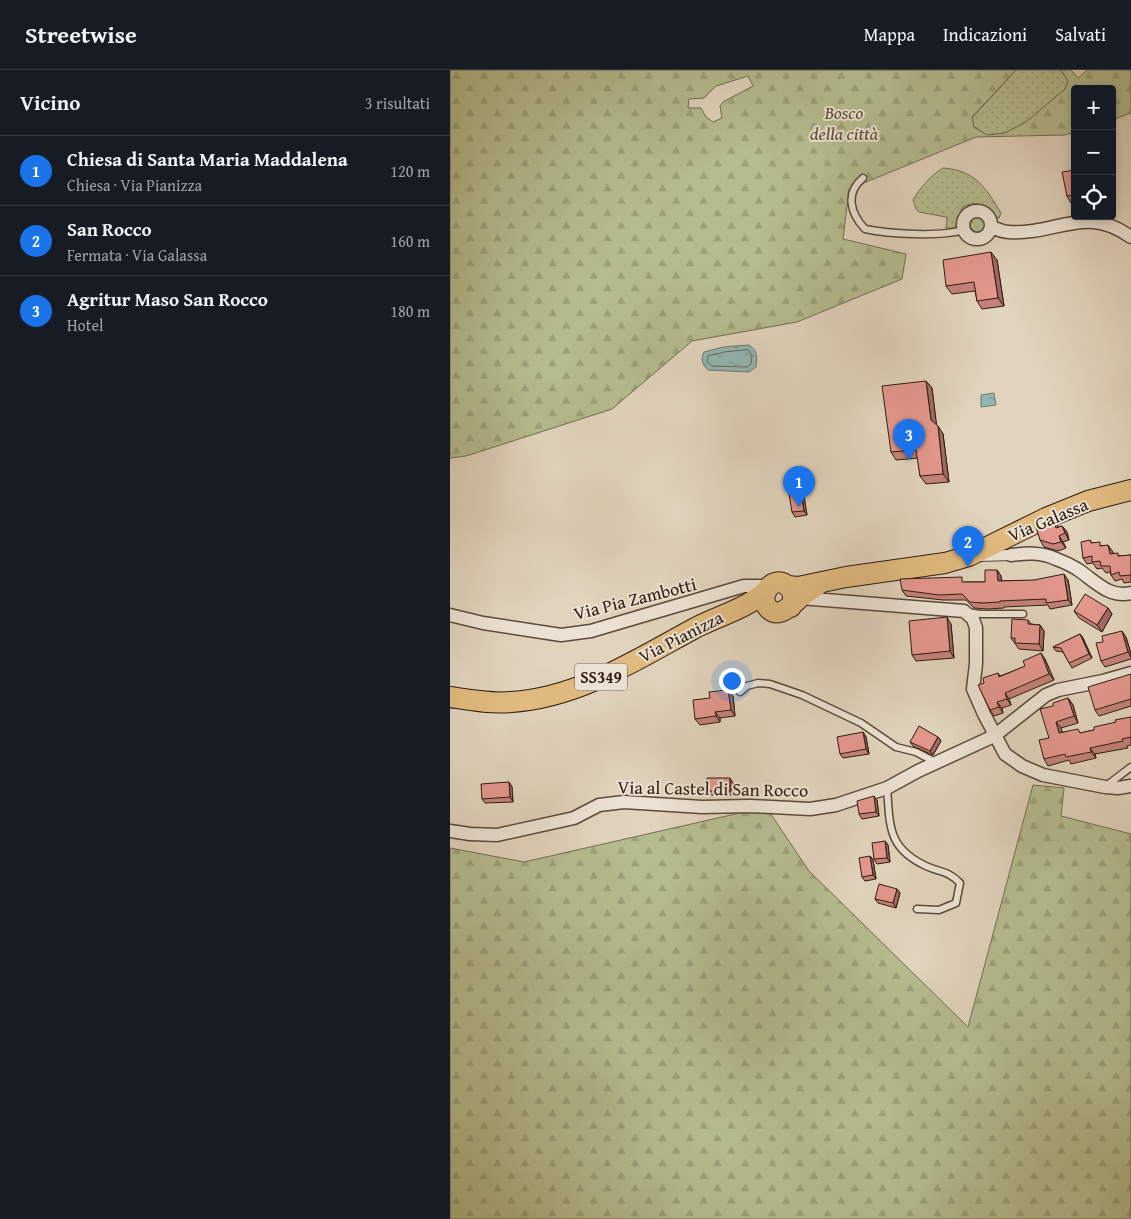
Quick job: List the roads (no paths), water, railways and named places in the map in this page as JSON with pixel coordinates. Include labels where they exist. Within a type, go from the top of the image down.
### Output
[{"type":"main road","name":"Via Galassa","points":[[793,597],[824,589],[846,577],[945,563],[969,556],[1046,518],[1088,501],[1131,490]]},
{"type":"main road","name":"Via Pianizza","points":[[775,583],[780,583],[793,597],[783,612],[779,612],[768,597],[775,583]]},
{"type":"main road","name":"Via Pianizza","points":[[450,697],[510,703],[533,700],[565,692],[610,673],[714,619],[758,599],[768,597]]},
{"type":"street","points":[[973,211],[987,215],[991,227],[988,233],[980,238],[970,238],[964,230],[963,221],[965,216],[973,211]]},
{"type":"street","points":[[991,227],[1007,232],[1024,232],[1089,220],[1114,226],[1131,237]]},
{"type":"street","points":[[969,556],[1011,555],[1036,552],[1055,558],[1078,569],[1105,590],[1122,595],[1131,593]]},
{"type":"street","name":"Via Pia Zambotti","points":[[450,615],[561,635],[590,631],[618,624],[744,586],[761,586],[768,597]]},
{"type":"street","points":[[824,589],[964,611],[973,618],[976,628],[976,664],[973,689],[994,736],[1005,754],[1022,766],[1043,775],[1106,787],[1131,786]]},
{"type":"street","name":"Via al Castel di San Rocco","points":[[450,831],[497,835],[574,818],[599,806],[624,802],[702,807],[750,806],[810,810],[857,799],[887,788],[935,763],[994,736],[1046,695],[1058,690],[1131,673]]},
{"type":"lane","points":[[863,178],[856,184],[852,194],[852,208],[857,220],[865,229],[908,233],[953,233],[964,230]]},
{"type":"lane","points":[[964,611],[980,614],[1023,614]]},
{"type":"lane","points":[[740,692],[747,686],[758,682],[802,695],[861,722],[896,747],[916,752],[935,763]]},
{"type":"lane","points":[[1106,787],[1131,767]]},
{"type":"lane","points":[[887,788],[892,834],[906,854],[926,866],[951,874],[960,883],[956,903],[939,910],[917,909]]},
{"type":"water","points":[[749,345],[757,357],[756,367],[749,372],[708,370],[703,362],[704,352],[723,347]]},
{"type":"water","points":[[994,393],[996,405],[981,407],[981,395]]},
{"type":"place","name":"Agritur Maso San Rocco","points":[[909,460]]},
{"type":"place","name":"Chiesa di Santa Maria Maddalena","points":[[799,507]]},
{"type":"place","name":"San Rocco","points":[[968,567]]},
{"type":"park label","name":"Bosco della città","points":[[844,123]]}]
